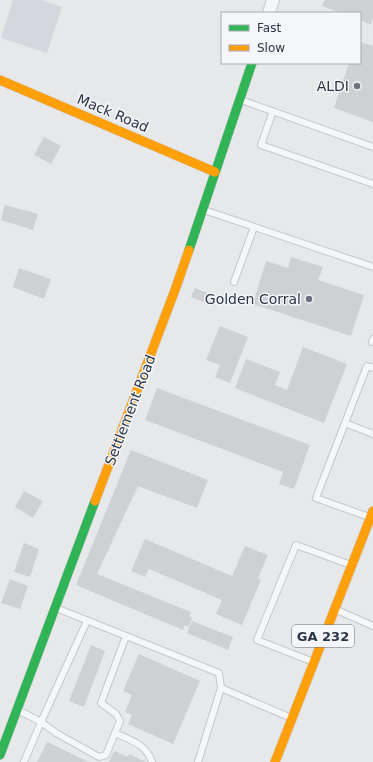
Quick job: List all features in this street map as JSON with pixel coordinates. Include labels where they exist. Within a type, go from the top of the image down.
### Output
[{"type":"street","points":[[269,12],[273,0]]},
{"type":"street","name":"Settlement Road","points":[[0,755],[175,290],[252,64]]},
{"type":"street","name":"Mack Road","points":[[0,80],[215,172]]},
{"type":"street","name":"GA 232","points":[[275,762],[372,514]]},
{"type":"lane","points":[[239,100],[373,147]]},
{"type":"lane","points":[[273,111],[261,145],[373,184]]},
{"type":"lane","points":[[202,209],[373,267]]},
{"type":"lane","points":[[234,282],[254,227]]},
{"type":"lane","points":[[372,514],[316,498],[367,366],[373,368]]},
{"type":"lane","points":[[345,423],[373,434]]},
{"type":"lane","points":[[313,662],[256,640],[296,545],[352,565]]},
{"type":"lane","points":[[55,608],[219,673],[221,688],[198,762]]},
{"type":"lane","points":[[334,609],[373,626]]},
{"type":"lane","points":[[24,762],[87,621]]},
{"type":"lane","points":[[17,710],[42,722],[56,733],[99,757],[106,755],[120,721],[116,714],[101,703],[126,636]]},
{"type":"lane","points":[[221,688],[293,718]]},
{"type":"lane","points":[[115,733],[140,745],[149,754],[152,762]]},
{"type":"shaded area","points":[[13,0],[41,0],[62,7],[47,53],[1,38]]},
{"type":"building","points":[[325,0],[373,0],[373,18],[371,25],[361,20],[361,12],[338,12],[322,6]]},
{"type":"building","name":"ALDI","points":[[361,42],[373,46],[373,122],[334,108],[349,64],[361,64]]},
{"type":"building","points":[[44,137],[61,146],[51,164],[34,155]]},
{"type":"building","points":[[5,205],[38,214],[33,230],[1,220]]},
{"type":"building","name":"Golden Corral","points":[[291,257],[323,267],[318,280],[364,295],[351,336],[253,304],[266,261],[288,268]]},
{"type":"building","points":[[19,268],[51,279],[44,299],[13,287]]},
{"type":"building","points":[[195,288],[217,297],[213,306],[191,297]]},
{"type":"building","points":[[220,326],[248,337],[230,383],[215,377],[220,365],[206,360]]},
{"type":"building","points":[[303,347],[347,364],[324,423],[235,388],[246,359],[280,372],[275,385],[287,390]]},
{"type":"building","points":[[157,388],[310,445],[294,489],[279,484],[283,472],[145,420]]},
{"type":"building","points":[[131,450],[208,480],[197,508],[138,486],[97,574],[191,612],[189,616],[192,618],[189,627],[185,625],[183,630],[76,585]]},
{"type":"building","points":[[24,491],[43,501],[33,518],[15,507]]},
{"type":"building","points":[[145,539],[232,576],[245,546],[268,555],[258,578],[261,580],[242,625],[216,614],[222,600],[149,569],[145,577],[131,571]]},
{"type":"building","points":[[24,543],[39,549],[30,577],[14,572]]},
{"type":"building","points":[[10,579],[28,586],[20,609],[1,603]]},
{"type":"building","points":[[192,621],[233,637],[228,650],[187,633]]},
{"type":"building","points":[[91,645],[105,651],[84,707],[69,701]]},
{"type":"building","points":[[139,654],[200,681],[173,744],[128,724],[132,715],[125,712],[132,695],[123,691]]},
{"type":"building","points":[[47,742],[89,762],[37,762]]},
{"type":"building","points":[[114,751],[128,757],[129,754],[146,762],[109,762]]},
{"type":"traffic: fast","points":[[189,250],[252,64]]},
{"type":"traffic: fast","points":[[0,755],[95,501]]},
{"type":"traffic: slow","points":[[0,80],[215,172]]},
{"type":"traffic: slow","points":[[95,501],[189,250]]},
{"type":"traffic: slow","points":[[275,762],[373,511]]},
{"type":"place","name":"ALDI","points":[[357,86]]},
{"type":"place","name":"Golden Corral","points":[[309,299]]}]
